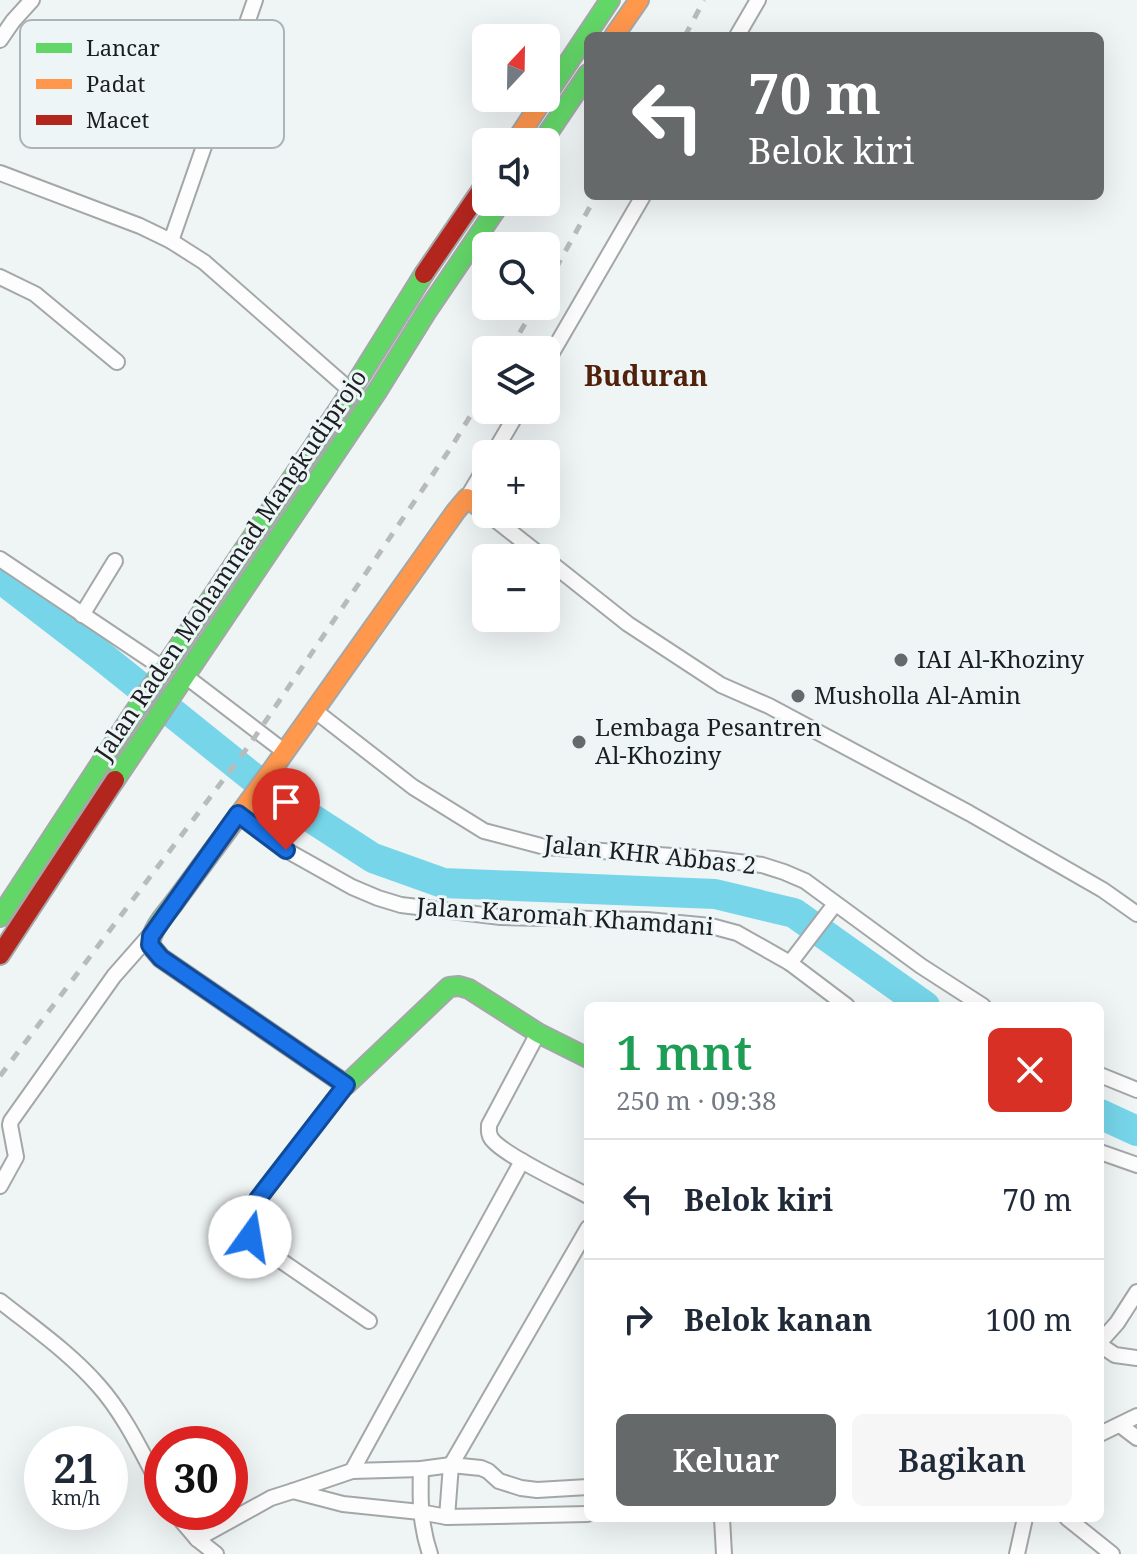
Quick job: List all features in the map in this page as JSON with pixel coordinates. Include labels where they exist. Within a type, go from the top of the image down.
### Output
[{"type":"main road","points":[[589,32],[610,0]]},
{"type":"main road","points":[[617,32],[639,0]]},
{"type":"main road","points":[[560,75],[584,39]]},
{"type":"main road","points":[[551,128],[584,80]]},
{"type":"main road","name":"Jalan Raden Mohammad Mangkudiprojo","points":[[0,917],[351,391],[436,254],[472,203]]},
{"type":"main road","name":"Jalan Raden Mohammad Mangkudiprojo","points":[[0,955],[492,216]]},
{"type":"main road","points":[[436,254],[441,265],[455,270]]},
{"type":"main road","points":[[407,300],[414,295],[420,297],[427,311]]},
{"type":"main road","points":[[472,502],[467,498],[456,511],[254,795],[154,929],[150,945],[161,958],[346,1085],[449,987],[469,989],[538,1033],[584,1056]]},
{"type":"street","points":[[0,40],[32,0]]},
{"type":"street","points":[[248,20],[255,0]]},
{"type":"street","points":[[739,32],[758,0]]},
{"type":"street","points":[[171,241],[203,148]]},
{"type":"street","points":[[0,173],[171,241],[204,262],[351,391]]},
{"type":"street","points":[[560,339],[641,200]]},
{"type":"street","points":[[0,277],[35,294],[117,362]]},
{"type":"street","points":[[467,498],[472,490]]},
{"type":"street","points":[[506,528],[526,544]]},
{"type":"street","points":[[0,559],[163,670]]},
{"type":"street","points":[[82,615],[115,561]]},
{"type":"street","points":[[560,571],[628,624],[721,685],[769,706],[969,813],[1103,890],[1137,914]]},
{"type":"street","points":[[183,677],[285,752]]},
{"type":"street","name":"Jalan KHR Abbas 2","points":[[314,710],[413,787],[484,831],[545,847],[715,859],[762,865],[784,872],[805,881],[832,906],[977,1002]]},
{"type":"street","name":"Jalan Karomah Khamdani","points":[[238,814],[286,850],[378,898],[401,905],[501,917],[647,920],[711,926],[737,933],[794,958],[843,1002]]},
{"type":"street","points":[[794,958],[832,906]]},
{"type":"street","points":[[0,1186],[16,1157],[11,1121],[114,976],[154,929]]},
{"type":"street","points":[[538,1033],[489,1125],[491,1139],[522,1161],[584,1194]]},
{"type":"street","points":[[1104,1077],[1137,1090]]},
{"type":"street","points":[[346,1085],[258,1199],[248,1228],[250,1237],[258,1245],[369,1321]]},
{"type":"street","points":[[1104,1153],[1137,1165]]},
{"type":"street","points":[[352,1471],[522,1161]]},
{"type":"street","points":[[447,1517],[451,1465],[584,1235]]},
{"type":"street","points":[[1104,1339],[1137,1292]]},
{"type":"street","points":[[0,1301],[74,1360],[100,1387],[121,1416],[144,1458]]},
{"type":"street","points":[[1104,1347],[1115,1355],[1137,1358]]},
{"type":"street","points":[[1104,1432],[1137,1416]]},
{"type":"street","points":[[1120,1425],[1137,1438]]},
{"type":"street","points":[[197,1539],[271,1498],[352,1471],[451,1465],[481,1468],[499,1481],[521,1488],[584,1487]]},
{"type":"street","points":[[421,1469],[420,1512],[430,1554]]},
{"type":"street","points":[[293,1491],[343,1504],[447,1517],[584,1514]]},
{"type":"street","points":[[722,1522],[724,1554]]},
{"type":"street","points":[[1017,1554],[1024,1522]]},
{"type":"street","points":[[1072,1522],[1112,1554]]},
{"type":"street","points":[[189,1530],[216,1554]]},
{"type":"waterway","points":[[0,578],[271,792],[373,858],[443,883],[715,894],[794,913],[919,1002]]},
{"type":"waterway","points":[[1104,1116],[1137,1131]]},
{"type":"railway","points":[[687,32],[704,0]]},
{"type":"railway","points":[[560,261],[594,200]]},
{"type":"railway","points":[[518,336],[527,320]]},
{"type":"railway","points":[[0,1076],[248,747],[472,413]]},
{"type":"traffic: fast","points":[[589,32],[610,0]]},
{"type":"traffic: fast","points":[[560,75],[584,39]]},
{"type":"traffic: fast","points":[[551,128],[584,80]]},
{"type":"traffic: fast","points":[[115,780],[491,216]]},
{"type":"traffic: fast","points":[[0,917],[351,391],[424,274]]},
{"type":"traffic: fast","points":[[174,903],[159,922],[151,939],[150,945],[161,958],[346,1085],[449,987],[469,989],[538,1033],[584,1056]]},
{"type":"traffic: slow","points":[[617,32],[639,0]]},
{"type":"traffic: slow","points":[[524,128],[535,112]]},
{"type":"traffic: slow","points":[[174,903],[456,511],[467,498],[472,502]]},
{"type":"traffic: jam","points":[[424,274],[472,204]]},
{"type":"traffic: jam","points":[[0,955],[115,780]]},
{"type":"place","name":"IAI Al-Khoziny","points":[[901,660]]},
{"type":"place","name":"Musholla Al-Amin","points":[[798,696]]},
{"type":"place","name":"Lembaga Pesantren Al-Khoziny","points":[[579,742]]},
{"type":"district","name":"Buduran","points":[[646,376]]},
{"type":"route","points":[[250,1237],[248,1228],[258,1199],[346,1085],[161,958],[150,945],[154,929],[238,814],[286,850]]}]
